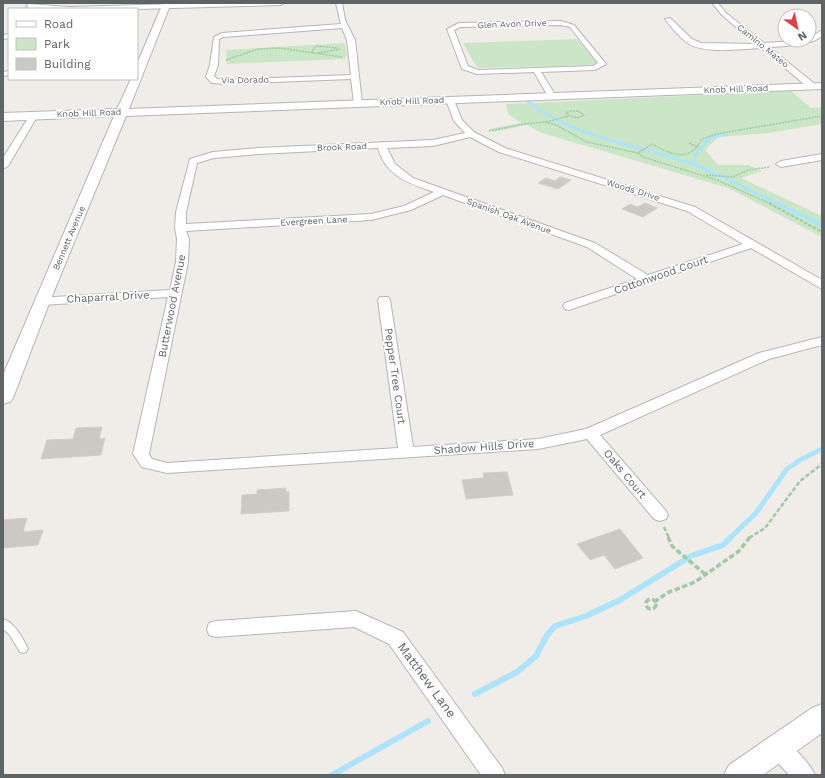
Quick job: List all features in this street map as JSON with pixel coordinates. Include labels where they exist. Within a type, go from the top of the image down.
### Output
[{"type":"street","points":[[30,6],[53,8],[281,3]]},
{"type":"street","points":[[339,3],[342,20],[351,40],[358,103]]},
{"type":"street","name":"Camino Mateo","points":[[716,3],[724,14],[761,45],[818,86]]},
{"type":"street","points":[[138,74],[166,5]]},
{"type":"street","points":[[668,19],[693,43],[699,45],[714,46],[777,44]]},
{"type":"street","name":"Glen Avon Drive","points":[[561,23],[572,26],[602,64],[595,68],[536,70],[478,72],[471,70],[465,67],[450,28],[459,25],[561,23]]},
{"type":"street","name":"Via Dorado","points":[[345,26],[222,35],[216,38],[214,61],[210,77],[215,81],[225,82],[355,77]]},
{"type":"street","points":[[536,70],[552,96]]},
{"type":"street","name":"Bennett Avenue","points":[[3,398],[42,301],[136,80]]},
{"type":"street","name":"Knob Hill Road","points":[[3,117],[818,86]]},
{"type":"street","name":"Woods Drive","points":[[450,100],[458,121],[471,134],[502,150],[691,209],[822,285]]},
{"type":"street","points":[[3,166],[34,115]]},
{"type":"street","name":"Brook Road","points":[[212,155],[258,151],[433,143],[471,134]]},
{"type":"street","name":"Spanish Oak Avenue","points":[[382,146],[387,162],[410,180],[591,245],[647,280]]},
{"type":"street","name":"Butterwood Avenue","points":[[144,447],[182,262],[183,240],[180,228],[181,212],[193,161],[212,155]]},
{"type":"street","points":[[781,164],[822,157]]},
{"type":"street","name":"Evergreen Lane","points":[[180,228],[371,217],[392,214],[423,203],[442,192]]},
{"type":"street","name":"Cottonwood Court","points":[[569,306],[752,244]]},
{"type":"street","name":"Chaparral Drive","points":[[42,301],[175,293]]},
{"type":"street","name":"Pepper Tree Court","points":[[384,300],[406,452]]},
{"type":"street","name":"Shadow Hills Drive","points":[[144,447],[141,454],[147,463],[167,468],[538,444],[590,433],[764,356],[822,341]]},
{"type":"street","name":"Oaks Court","points":[[590,433],[660,515]]},
{"type":"street","name":"Matthew Lane","points":[[216,629],[356,619],[396,638],[494,775]]},
{"type":"street","points":[[739,775],[822,717]]},
{"type":"street","points":[[778,748],[804,775]]},
{"type":"lane","points":[[3,623],[12,631],[23,649]]},
{"type":"path","points":[[313,53],[312,51],[316,46],[341,49]]},
{"type":"path","points":[[214,61],[229,59],[258,49],[280,48],[328,56],[353,57]]},
{"type":"path","points":[[313,53],[327,52],[337,48]]},
{"type":"path","points":[[471,134],[545,122],[568,116],[576,117],[584,115],[580,112],[572,110],[566,112],[568,116]]},
{"type":"path","points":[[638,153],[652,144],[666,152],[677,154],[692,152],[698,147],[702,139],[716,134],[822,116]]},
{"type":"path","points":[[545,122],[558,127],[586,142],[616,150],[638,153],[643,157],[685,169],[728,184],[768,202],[822,232]]},
{"type":"path","points":[[690,143],[698,147]]},
{"type":"path","points":[[700,175],[729,177],[755,168],[768,168],[781,164]]},
{"type":"path","points":[[654,602],[667,594],[695,582],[739,551],[750,537],[765,528],[800,481],[822,464]]},
{"type":"path","points":[[660,515],[672,546],[706,575]]},
{"type":"green space","points":[[577,39],[596,61],[596,64],[479,68],[476,66],[463,43]]},
{"type":"green space","points":[[345,43],[347,54],[345,59],[227,64],[226,50]]},
{"type":"green space","points":[[791,91],[811,108],[822,107],[822,124],[769,133],[718,137],[705,150],[718,165],[749,165],[762,171],[741,178],[822,216],[822,237],[728,188],[542,133],[527,125],[493,132],[489,129],[521,123],[508,114],[506,104]]},
{"type":"building","points":[[560,177],[571,180],[558,189],[538,183],[546,178],[555,181]]},
{"type":"building","points":[[645,203],[657,208],[643,217],[622,209],[630,204],[638,207]]},
{"type":"building","points":[[102,427],[99,439],[105,438],[101,455],[41,459],[47,440],[73,439],[76,428]]},
{"type":"building","points":[[507,472],[513,495],[466,499],[462,480],[484,478],[483,473]]},
{"type":"building","points":[[286,488],[286,492],[289,492],[289,511],[241,514],[242,495],[257,494],[257,490]]},
{"type":"building","points":[[27,518],[23,532],[43,530],[38,545],[3,548],[3,520]]},
{"type":"building","points":[[620,529],[643,558],[615,569],[604,555],[590,560],[577,544]]},
{"type":"waterway","points":[[528,101],[564,124],[585,132],[695,165]]},
{"type":"waterway","points":[[695,165],[695,156],[709,138],[727,134]]},
{"type":"waterway","points":[[695,165],[778,204]]},
{"type":"waterway","points":[[776,203],[822,225]]},
{"type":"waterway","points":[[730,538],[756,513],[787,469],[800,460],[822,449]]},
{"type":"waterway","points":[[475,694],[517,672],[536,656],[547,635],[555,626],[586,616],[620,600],[691,556],[723,545],[730,538]]},
{"type":"waterway","points":[[332,775],[428,721]]}]
